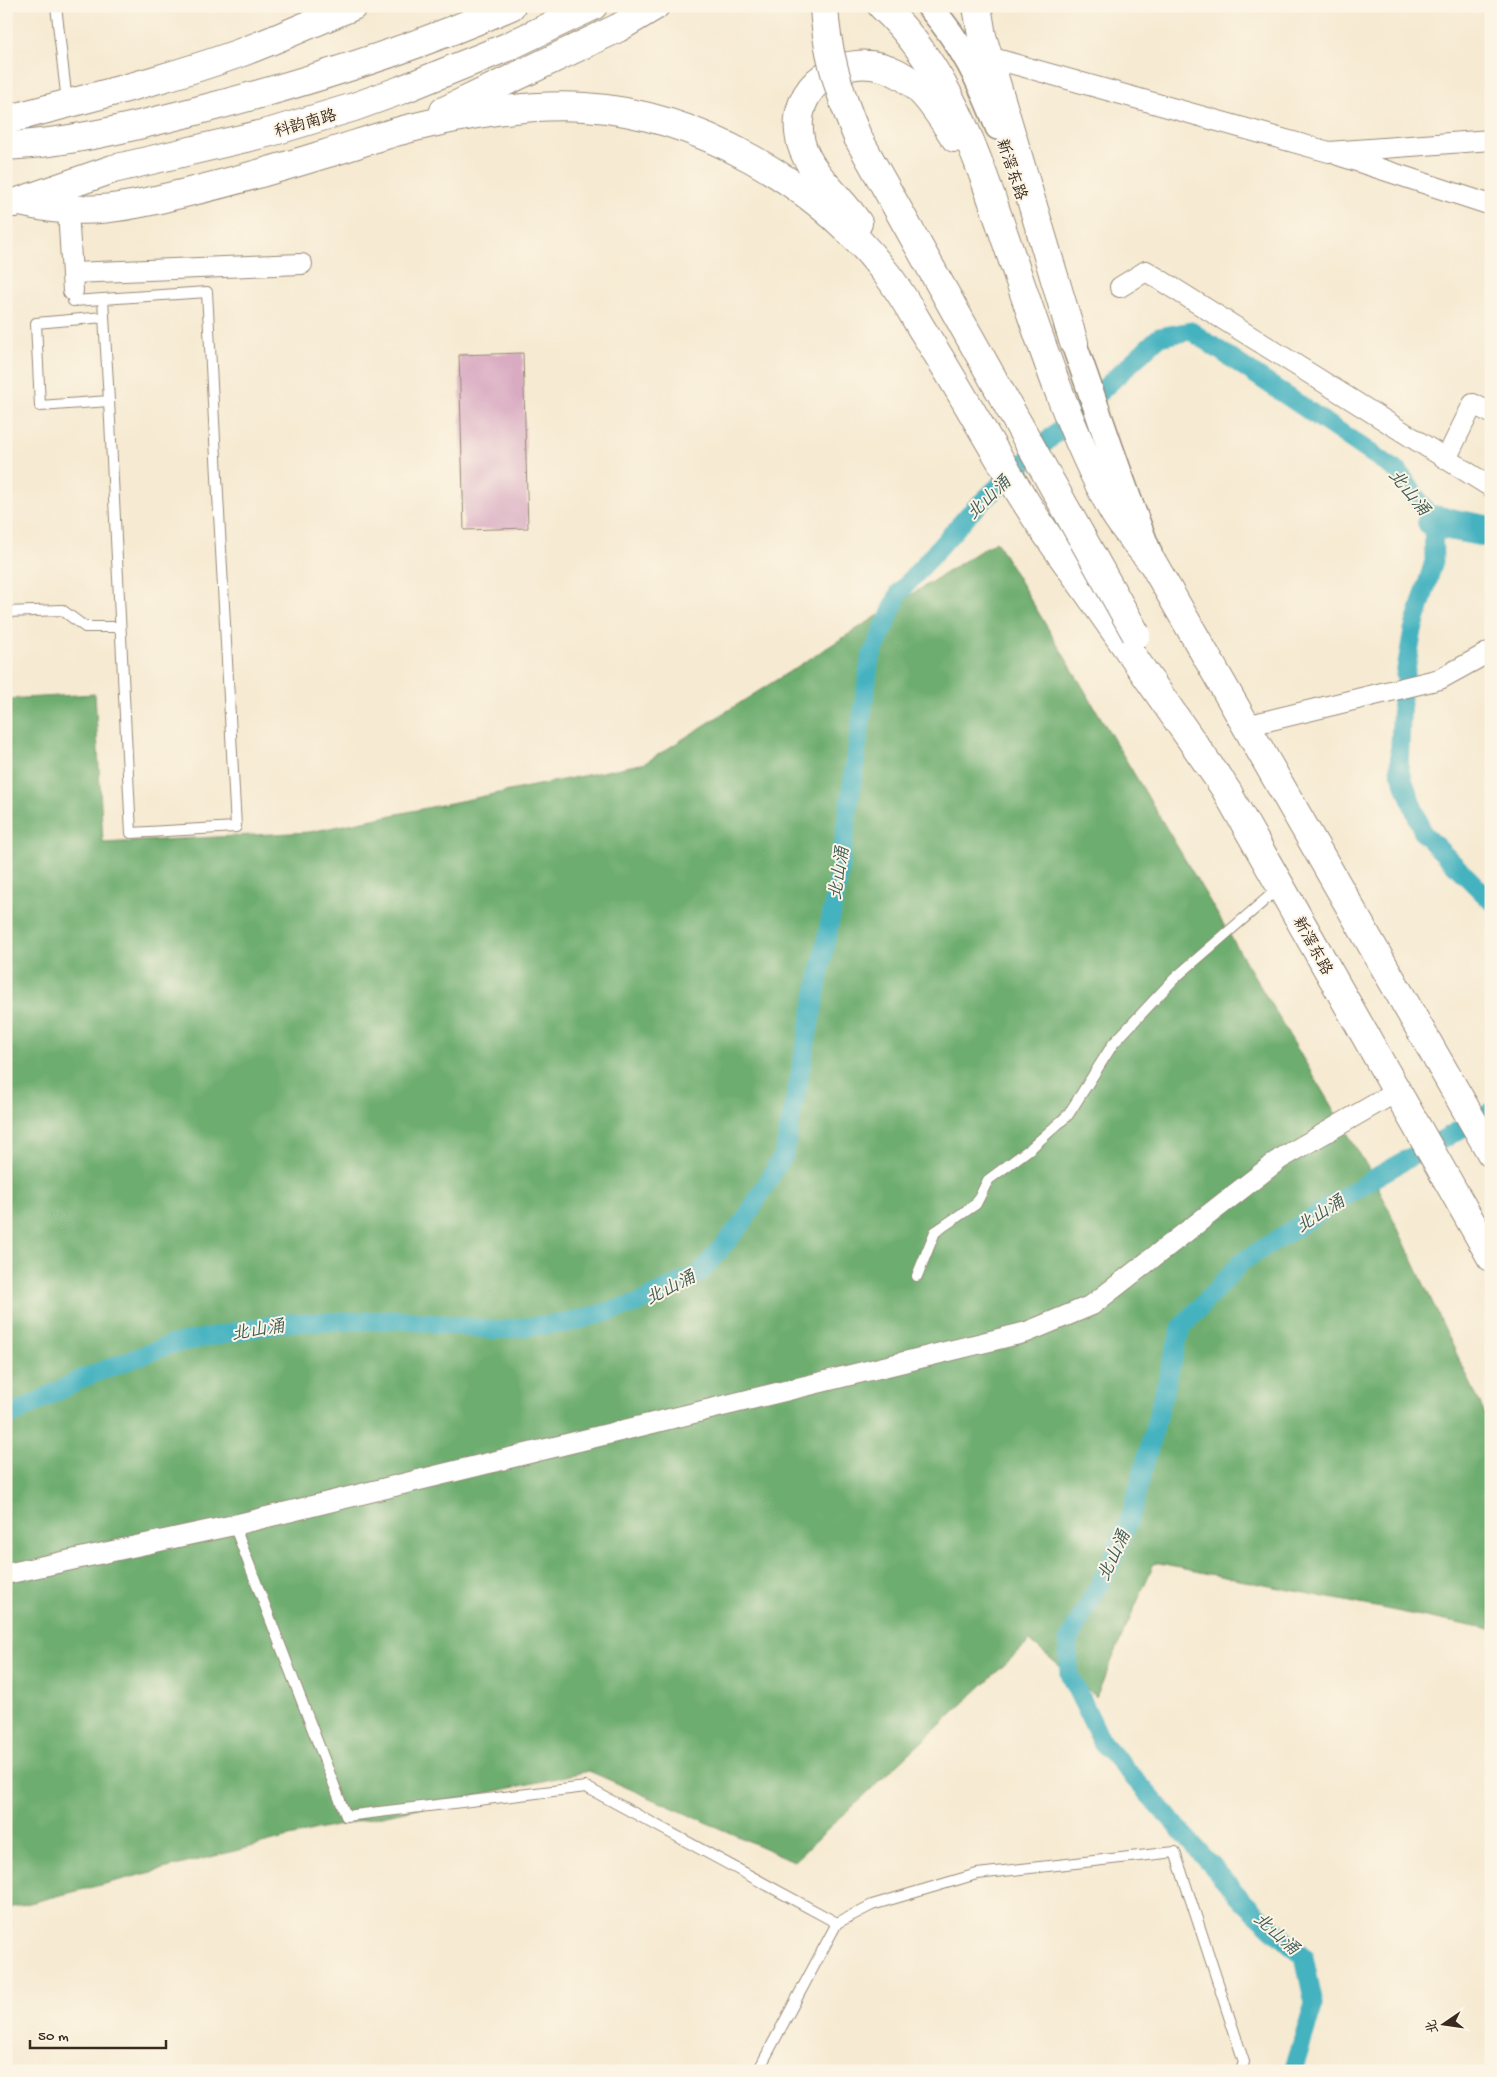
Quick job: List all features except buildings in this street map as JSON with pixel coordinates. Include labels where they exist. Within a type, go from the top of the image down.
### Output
[{"type":"highway","points":[[6,120],[235,55],[353,6]]},
{"type":"highway","points":[[6,146],[55,142],[83,137],[224,104],[297,84],[421,43],[511,6]]},
{"type":"highway","name":"科韵南路","points":[[13,203],[105,172],[271,132],[354,107],[507,47],[593,6]]},
{"type":"highway","points":[[406,129],[618,28],[655,6]]},
{"type":"highway","name":"新滘东路","points":[[824,6],[830,50],[837,80],[858,138],[1136,634],[1229,794],[1410,1117],[1491,1257]]},
{"type":"highway","points":[[882,6],[935,69],[955,106],[988,189],[1050,365],[1084,451],[1114,512],[1154,565],[1489,1150]]},
{"type":"highway","points":[[977,6],[982,36],[1074,342]]},
{"type":"highway","points":[[988,189],[928,99],[914,84],[899,74],[886,68],[858,65],[829,73],[810,87],[803,101],[799,127],[801,143],[815,172],[850,212],[874,248],[885,271],[1032,512],[1229,794]]},
{"type":"highway","points":[[13,203],[68,211],[99,210],[176,195],[278,169],[406,129],[497,111],[582,106],[626,111],[669,122],[712,139],[762,166],[799,190],[851,233],[885,271]]},
{"type":"street","name":"新滘东路","points":[[929,6],[963,50],[982,86],[998,126],[1128,500],[1154,565]]},
{"type":"street","points":[[989,56],[1329,152],[1491,205]]},
{"type":"street","points":[[1329,152],[1491,140]]},
{"type":"street","points":[[68,211],[73,288],[302,264]]},
{"type":"street","points":[[1120,287],[1146,271],[1491,488]]},
{"type":"street","points":[[1446,459],[1473,404],[1491,413]]},
{"type":"street","points":[[1246,726],[1440,679],[1491,651]]},
{"type":"street","points":[[6,1574],[234,1525],[1027,1332],[1092,1305],[1280,1159],[1396,1092]]},
{"type":"lane","points":[[56,6],[67,104]]},
{"type":"lane","points":[[74,318],[73,288],[103,299],[207,292],[236,827],[131,833],[103,299]]},
{"type":"lane","points":[[104,317],[74,318],[36,323],[40,406],[109,401]]},
{"type":"lane","points":[[6,612],[62,610],[85,627],[120,627]]},
{"type":"lane","points":[[918,1276],[935,1232],[976,1204],[988,1180],[1031,1148],[1068,1114],[1113,1044],[1175,978],[1281,886]]},
{"type":"lane","points":[[234,1525],[346,1816],[586,1787],[837,1923]]},
{"type":"lane","points":[[758,2071],[837,1923],[872,1905],[977,1874],[1175,1852],[1244,2062],[1241,2071]]},
{"type":"green space","points":[[996,541],[1374,1178],[1491,1427],[1491,1630],[1154,1563],[1096,1697],[1030,1641],[794,1861],[589,1771],[317,1830],[6,1909],[6,699],[95,694],[103,843],[310,832],[645,763]]},
{"type":"waterway","name":"北山涌","points":[[6,1418],[83,1378],[172,1344],[283,1323],[402,1320],[495,1330],[567,1323],[636,1304],[700,1273],[744,1221],[784,1154],[838,881],[870,660],[899,593],[968,515],[1159,337],[1191,331],[1399,472],[1433,521],[1434,561],[1413,630],[1405,675]]},
{"type":"waterway","points":[[1433,521],[1491,532]]},
{"type":"waterway","name":"北山涌","points":[[1402,697],[1399,769],[1423,833],[1491,901]]},
{"type":"waterway","name":"北山涌","points":[[1293,2071],[1314,2004],[1304,1957],[1244,1902],[1102,1742],[1069,1674],[1068,1641],[1109,1567],[1132,1512],[1181,1328],[1240,1263],[1374,1178],[1491,1112]]}]
